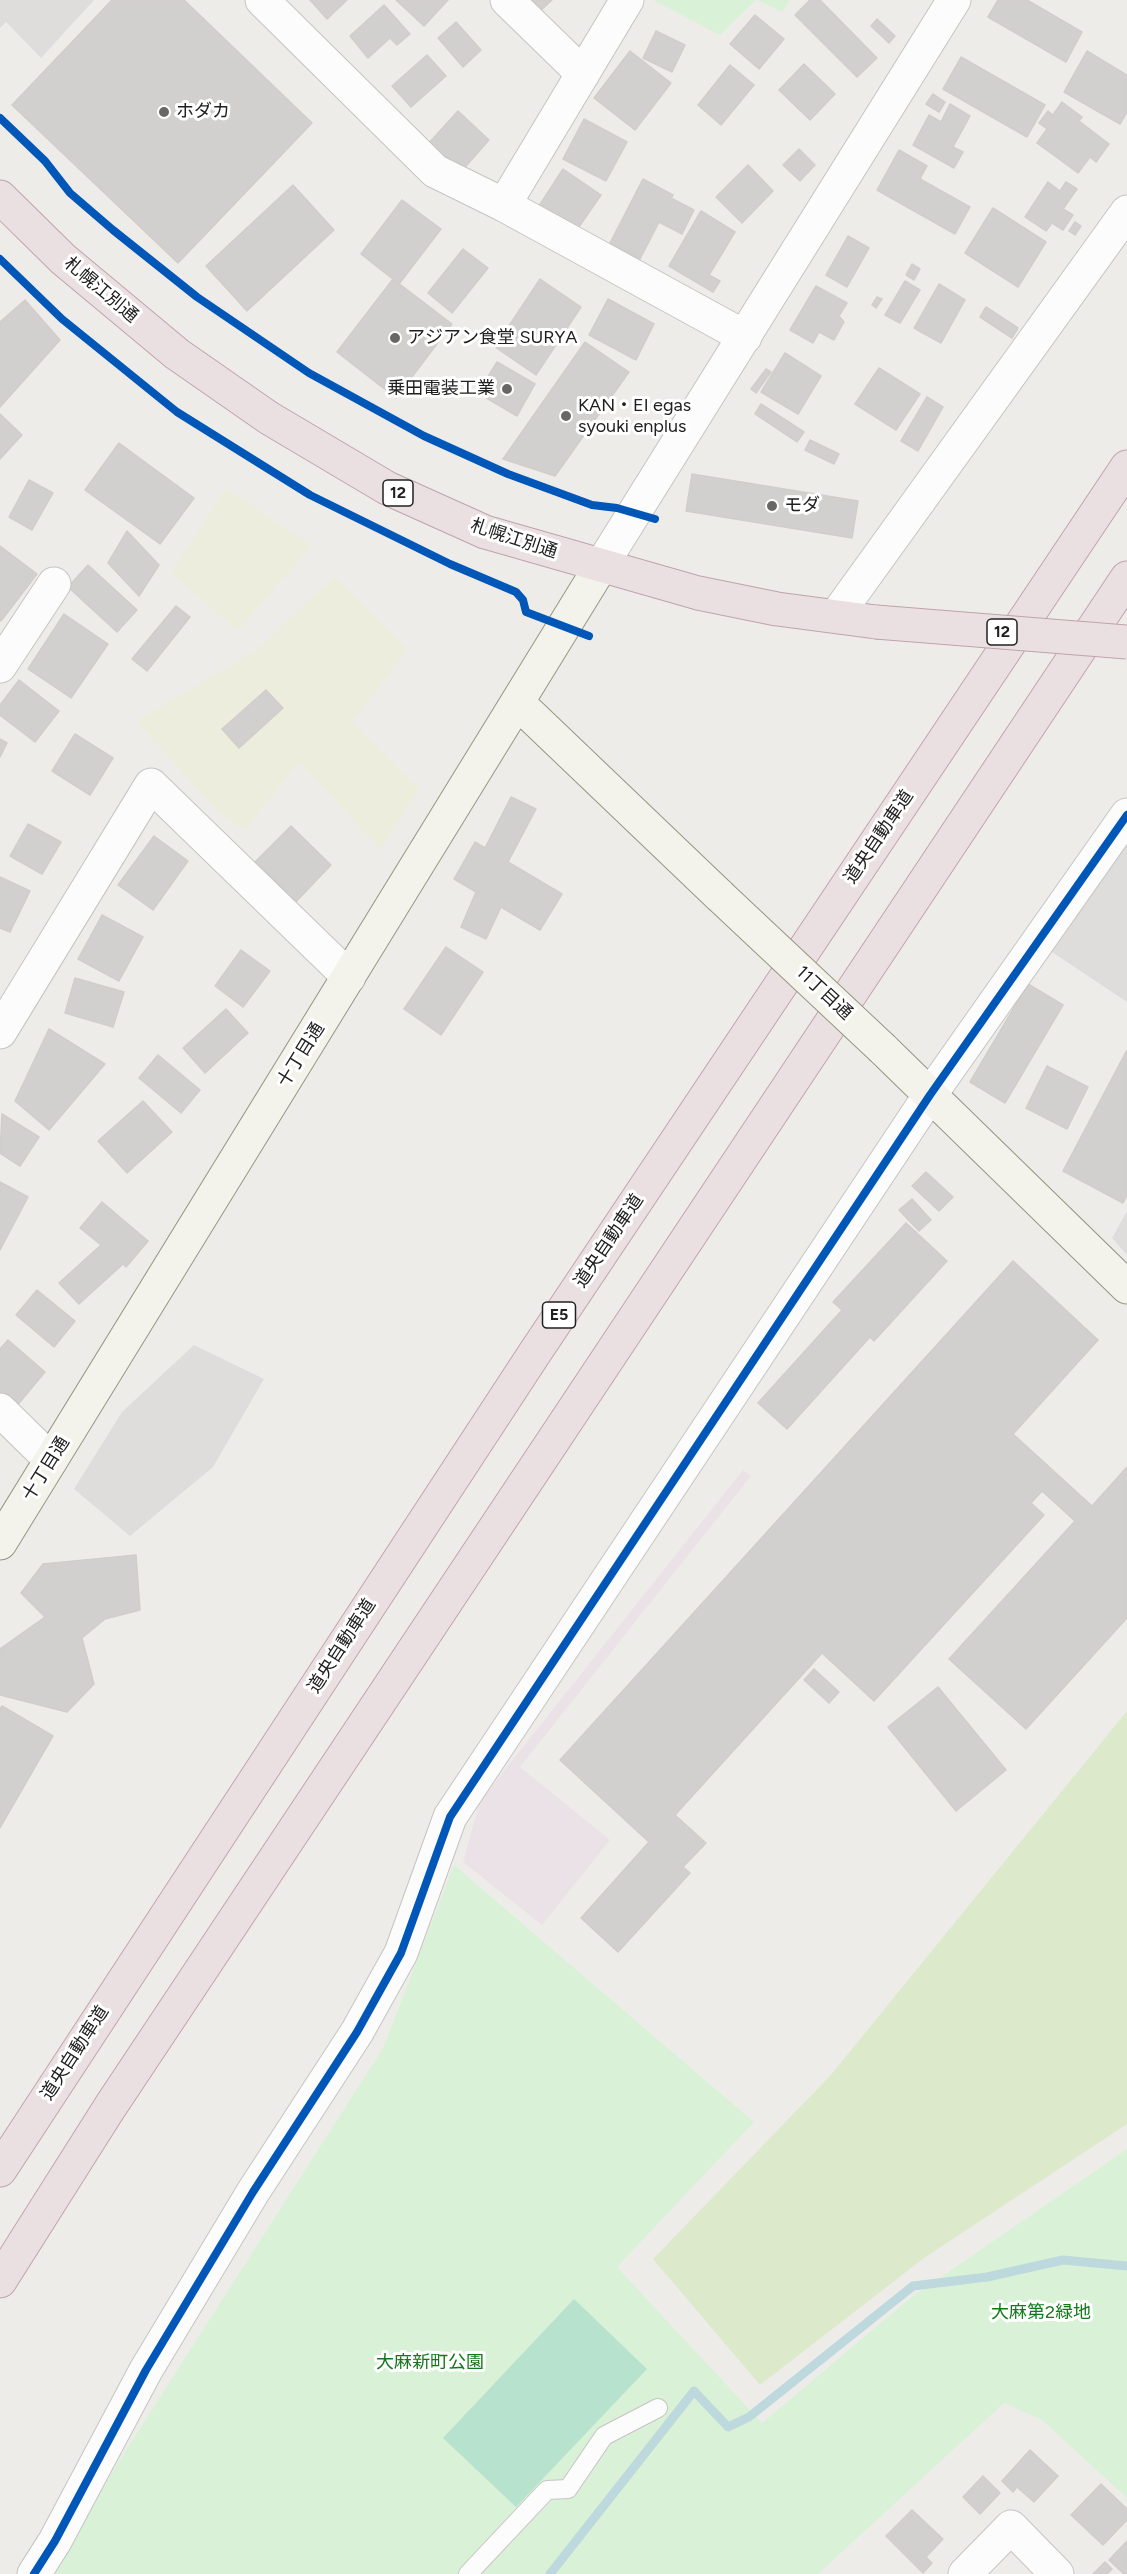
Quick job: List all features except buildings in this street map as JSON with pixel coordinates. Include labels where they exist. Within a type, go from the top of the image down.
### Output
[{"type":"highway","name":"札幌江別通","points":[[0,197],[63,259],[177,354],[269,418],[387,488],[485,532],[698,593],[777,609],[876,622],[1127,642]]},
{"type":"highway","name":"道央自動車道","points":[[0,2170],[534,1354],[1127,467]]},
{"type":"highway","points":[[0,2281],[142,2058],[1127,578]]},
{"type":"street","points":[[262,0],[435,171],[745,337]]},
{"type":"street","points":[[507,0],[583,74]]},
{"type":"street","points":[[504,206],[627,0]]},
{"type":"street","points":[[601,566],[954,0]]},
{"type":"street","points":[[836,616],[1127,212]]},
{"type":"street","name":"十丁目通","points":[[0,1544],[601,566]]},
{"type":"street","points":[[0,666],[54,584]]},
{"type":"street","name":"11丁目通","points":[[518,703],[720,897],[883,1049],[1127,1287]]},
{"type":"street","points":[[0,1032],[151,785],[349,976]]},
{"type":"street","points":[[34,2574],[55,2541],[146,2370],[253,2192],[357,2032],[401,1953],[450,1817],[930,1095],[1127,815]]},
{"type":"street","points":[[0,1410],[51,1460]]},
{"type":"street","points":[[965,2574],[1011,2527],[1057,2574]]},
{"type":"lane","points":[[468,2574],[548,2490],[568,2489],[604,2436],[658,2408]]},
{"type":"shaded area","points":[[0,0],[94,0],[41,58],[6,22],[0,28]]},
{"type":"shaded area","points":[[1127,843],[1127,1002],[1052,952]]},
{"type":"shaded area","points":[[1127,1211],[1127,1255],[1112,1238]]},
{"type":"shaded area","points":[[194,1345],[264,1379],[213,1467],[130,1536],[74,1489],[122,1412]]},
{"type":"shaded area","points":[[743,1470],[751,1476],[520,1767],[610,1840],[542,1925],[463,1862],[480,1801]]},
{"type":"green space","points":[[653,0],[756,0],[720,35]]},
{"type":"green space","points":[[757,0],[790,0],[782,12]]},
{"type":"green space","points":[[226,488],[312,546],[238,631],[171,573]]},
{"type":"green space","points":[[335,576],[408,649],[353,722],[419,789],[380,849],[299,762],[244,831],[216,810],[136,721],[255,651]]},
{"type":"green space","points":[[1127,1711],[1127,2124],[924,2258],[760,2385],[653,2259],[830,2076]]},
{"type":"green space","name":"大麻新町公園","points":[[454,1865],[754,2122],[617,2267],[762,2423],[909,2299],[1127,2149],[1127,2498],[1042,2420],[1004,2403],[818,2574],[55,2574],[114,2469],[383,2048]]},
{"type":"green space","points":[[574,2299],[647,2369],[516,2507],[443,2438]]},
{"type":"waterway","points":[[550,2574],[694,2391],[728,2427],[749,2417],[913,2286],[987,2277],[1063,2260],[1127,2266]]},
{"type":"cycle path","points":[[0,118],[45,161],[70,193],[113,230],[197,297],[309,373],[424,436],[508,474],[592,505],[617,508],[655,519]]},
{"type":"cycle path","points":[[0,259],[62,319],[177,412],[310,495],[450,564],[516,592],[523,600],[526,612],[589,636]]},
{"type":"cycle path","points":[[34,2574],[55,2541],[146,2370],[253,2192],[357,2032],[401,1953],[450,1817],[930,1095],[1127,815]]},
{"type":"place","name":"ホダカ","points":[[164,112]]},
{"type":"place","name":"アジアン食堂 SURYA","points":[[395,338]]},
{"type":"place","name":"乗田電装工業","points":[[507,389]]},
{"type":"place","name":"KAN・EI egas syouki enplus","points":[[566,416]]},
{"type":"place","name":"モダ","points":[[772,506]]},
{"type":"park label","name":"大麻第2緑地","points":[[1041,2313]]}]
